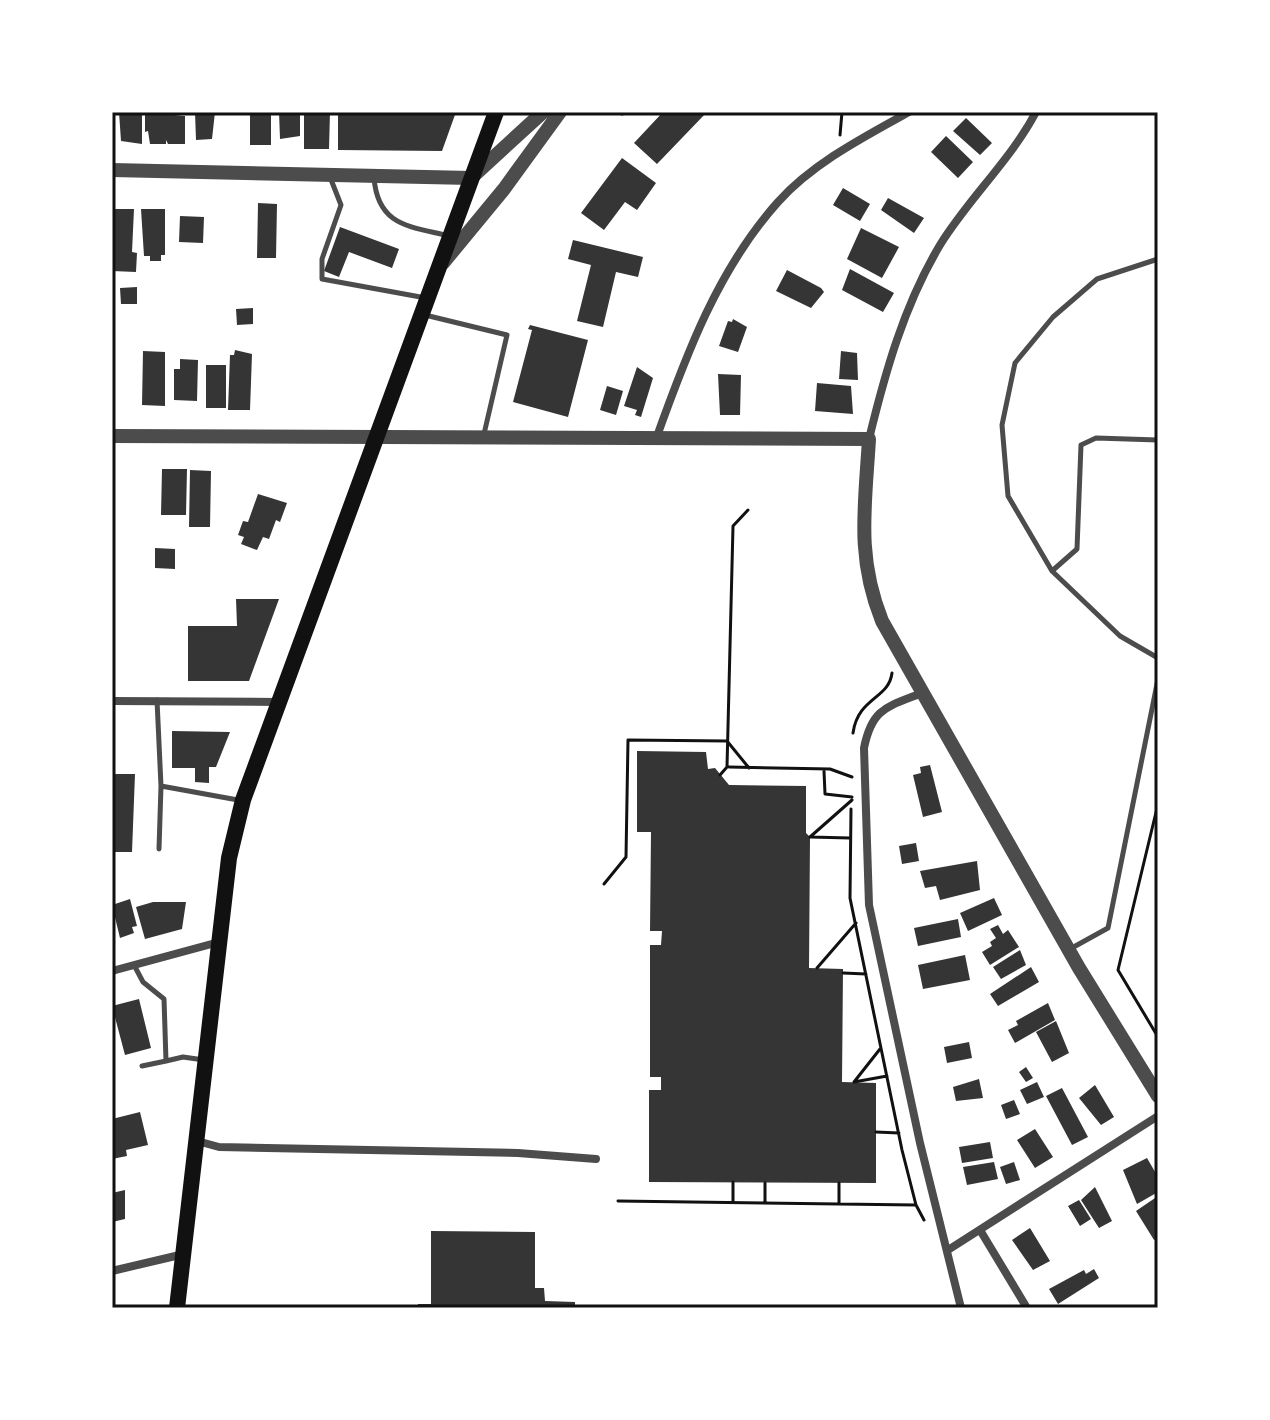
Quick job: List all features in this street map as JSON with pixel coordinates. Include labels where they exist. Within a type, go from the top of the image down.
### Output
[{"type":"main road","points":[[177,1308],[229,858],[243,800],[496,112]]},
{"type":"street","points":[[112,170],[374,173],[471,178],[543,112]]},
{"type":"street","points":[[440,266],[504,189],[560,112]]},
{"type":"street","points":[[656,440],[679,374],[713,297],[751,236],[780,200],[818,167],[909,112]]},
{"type":"street","points":[[1036,112],[1019,145],[977,193],[940,245],[918,287],[886,370],[869,439],[863,541],[868,586],[882,621],[922,693],[1069,950],[1158,1096]]},
{"type":"street","points":[[112,436],[869,439]]},
{"type":"street","points":[[922,693],[881,710],[869,723],[864,748],[869,905],[920,1143],[961,1308]]},
{"type":"street","points":[[112,701],[280,702]]},
{"type":"street","points":[[112,971],[219,942]]},
{"type":"street","points":[[948,1250],[1158,1116]]},
{"type":"street","points":[[197,1141],[219,1147],[518,1153],[596,1159]]},
{"type":"street","points":[[980,1230],[1027,1308]]},
{"type":"street","points":[[112,1271],[184,1254]]},
{"type":"lane","points":[[328,173],[341,205],[322,259],[322,279],[425,306],[507,335],[483,439]]},
{"type":"lane","points":[[374,173],[376,196],[388,216],[451,236]]},
{"type":"lane","points":[[1158,259],[1097,279],[1053,317],[1015,363],[1002,425],[1008,496],[1052,571],[1120,636],[1158,658]]},
{"type":"lane","points":[[1052,571],[1077,549],[1081,445],[1096,438],[1158,440]]},
{"type":"lane","points":[[1069,950],[1108,928],[1158,679]]},
{"type":"lane","points":[[157,700],[161,786],[159,849]]},
{"type":"lane","points":[[161,786],[243,800]]},
{"type":"lane","points":[[134,965],[143,982],[164,999],[166,1061]]},
{"type":"lane","points":[[142,1066],[183,1057],[206,1061]]},
{"type":"path","points":[[840,135],[842,112]]},
{"type":"path","points":[[720,775],[727,767],[733,526],[748,510]]},
{"type":"path","points":[[604,884],[626,857],[628,740],[727,741]]},
{"type":"path","points":[[727,741],[749,768]]},
{"type":"path","points":[[727,767],[824,769],[852,777]]},
{"type":"path","points":[[824,769],[825,794],[852,798],[810,837],[850,838]]},
{"type":"path","points":[[1158,804],[1118,970],[1158,1037]]},
{"type":"path","points":[[817,968],[856,923]]},
{"type":"path","points":[[843,973],[866,974]]},
{"type":"path","points":[[881,1047],[854,1082],[887,1076]]},
{"type":"path","points":[[876,1132],[899,1133]]},
{"type":"path","points":[[733,1182],[733,1202]]},
{"type":"path","points":[[765,1183],[765,1203]]},
{"type":"path","points":[[839,1183],[839,1204]]},
{"type":"path","points":[[618,1201],[916,1205],[924,1220]]},
{"type":"building","points":[[119,112],[142,113],[142,144],[121,141]]},
{"type":"building","points":[[145,112],[185,116],[185,144],[168,144],[166,140],[166,144],[150,144],[148,131],[145,132]]},
{"type":"building","points":[[195,112],[215,112],[212,139],[196,140]]},
{"type":"building","points":[[250,112],[271,112],[271,145],[250,145]]},
{"type":"building","points":[[279,112],[300,114],[300,136],[280,139]]},
{"type":"building","points":[[304,112],[330,112],[329,149],[304,149]]},
{"type":"building","points":[[338,112],[456,112],[442,151],[338,150]]},
{"type":"building","points":[[663,112],[707,112],[657,164],[634,143]]},
{"type":"building","points":[[966,118],[992,143],[980,155],[953,131]]},
{"type":"building","points":[[946,136],[973,162],[958,178],[931,152]]},
{"type":"building","points":[[622,158],[656,183],[637,210],[625,202],[604,230],[581,213]]},
{"type":"building","points":[[843,188],[870,204],[860,221],[833,205]]},
{"type":"building","points":[[888,198],[924,218],[914,233],[881,210]]},
{"type":"building","points":[[258,203],[277,204],[276,258],[257,258]]},
{"type":"building","points":[[113,209],[134,209],[132,252],[137,253],[136,272],[112,271]]},
{"type":"building","points":[[141,209],[165,209],[165,255],[161,255],[161,261],[150,261],[150,256],[144,256]]},
{"type":"building","points":[[180,216],[204,217],[203,243],[179,242]]},
{"type":"building","points":[[340,227],[399,249],[392,268],[349,252],[339,277],[324,271]]},
{"type":"building","points":[[861,228],[899,247],[882,278],[847,259]]},
{"type":"building","points":[[573,240],[643,257],[638,277],[616,272],[603,327],[577,321],[591,265],[568,259]]},
{"type":"building","points":[[850,269],[894,293],[883,312],[842,290]]},
{"type":"building","points":[[787,270],[824,292],[811,308],[776,291]]},
{"type":"building","points":[[137,287],[137,304],[121,304],[120,288]]},
{"type":"building","points":[[253,308],[253,324],[237,325],[236,309]]},
{"type":"building","points":[[733,319],[747,327],[738,352],[719,346],[728,321],[732,322]]},
{"type":"building","points":[[530,325],[588,340],[568,417],[513,402],[532,330],[528,329]]},
{"type":"building","points":[[235,350],[252,354],[250,410],[228,410],[230,355],[234,355]]},
{"type":"building","points":[[143,351],[165,352],[165,406],[142,405]]},
{"type":"building","points":[[841,351],[857,353],[858,380],[839,379]]},
{"type":"building","points":[[180,359],[198,360],[197,401],[174,400],[174,369],[180,369]]},
{"type":"building","points":[[206,365],[226,365],[226,408],[206,408]]},
{"type":"building","points":[[637,367],[653,378],[641,417],[635,415],[637,410],[624,406]]},
{"type":"building","points":[[718,374],[741,375],[740,415],[720,415]]},
{"type":"building","points":[[817,383],[851,386],[853,414],[815,411]]},
{"type":"building","points":[[607,386],[623,391],[616,415],[600,410]]},
{"type":"building","points":[[162,469],[187,469],[186,515],[161,515]]},
{"type":"building","points":[[190,470],[211,471],[210,527],[189,527]]},
{"type":"building","points":[[258,494],[287,503],[280,522],[276,520],[269,539],[263,537],[257,550],[241,544],[244,537],[238,535],[243,521],[248,522]]},
{"type":"building","points":[[155,548],[175,549],[175,569],[155,568]]},
{"type":"building","points":[[236,599],[279,599],[249,681],[188,681],[188,626],[237,626]]},
{"type":"building","points":[[172,731],[230,732],[216,767],[209,767],[209,783],[195,782],[195,768],[172,768]]},
{"type":"building","points":[[637,751],[706,752],[708,769],[715,768],[729,785],[806,786],[806,833],[810,837],[809,968],[843,969],[842,1082],[876,1083],[876,1183],[649,1182],[649,1090],[661,1090],[661,1077],[650,1077],[650,945],[661,945],[662,931],[650,931],[651,832],[637,832]]},
{"type":"building","points":[[930,765],[942,812],[923,817],[913,775],[921,773],[920,767]]},
{"type":"building","points":[[112,774],[135,774],[132,852],[112,852]]},
{"type":"building","points":[[916,843],[919,861],[902,864],[899,846]]},
{"type":"building","points":[[977,861],[980,890],[940,900],[936,886],[925,888],[920,871]]},
{"type":"building","points":[[994,898],[1002,915],[968,931],[960,913]]},
{"type":"building","points":[[130,899],[137,926],[132,927],[134,933],[120,938],[112,905]]},
{"type":"building","points":[[153,902],[186,902],[182,929],[145,939],[136,907]]},
{"type":"building","points":[[958,919],[961,937],[918,946],[914,928]]},
{"type":"building","points":[[998,925],[1003,934],[1008,930],[1019,947],[990,965],[982,952],[992,946],[990,942],[996,938],[990,929]]},
{"type":"building","points":[[1020,950],[1026,965],[1001,979],[993,967]]},
{"type":"building","points":[[965,955],[970,980],[923,989],[918,965]]},
{"type":"building","points":[[1031,967],[1039,982],[998,1006],[990,994]]},
{"type":"building","points":[[139,999],[151,1048],[125,1055],[112,1006]]},
{"type":"building","points":[[1048,1003],[1055,1020],[1015,1043],[1008,1030],[1018,1025],[1016,1021]]},
{"type":"building","points":[[1056,1021],[1069,1053],[1052,1062],[1036,1032]]},
{"type":"building","points":[[969,1042],[972,1058],[947,1063],[944,1047]]},
{"type":"building","points":[[1026,1067],[1033,1078],[1026,1082],[1019,1072]]},
{"type":"building","points":[[979,1079],[983,1098],[956,1101],[953,1087]]},
{"type":"building","points":[[1037,1082],[1044,1097],[1027,1104],[1020,1090]]},
{"type":"building","points":[[1095,1085],[1114,1117],[1101,1125],[1079,1098]]},
{"type":"building","points":[[1062,1088],[1088,1137],[1072,1145],[1046,1096]]},
{"type":"building","points":[[1014,1100],[1020,1114],[1006,1119],[1001,1105]]},
{"type":"building","points":[[140,1112],[148,1145],[126,1150],[127,1156],[112,1159],[112,1119]]},
{"type":"building","points":[[1035,1129],[1053,1157],[1035,1168],[1017,1140]]},
{"type":"building","points":[[990,1142],[993,1158],[962,1163],[959,1147]]},
{"type":"building","points":[[1147,1158],[1158,1177],[1158,1192],[1137,1204],[1123,1170]]},
{"type":"building","points":[[994,1162],[998,1179],[967,1185],[963,1167]]},
{"type":"building","points":[[1014,1162],[1020,1180],[1006,1184],[1000,1167]]},
{"type":"building","points":[[1095,1187],[1112,1221],[1099,1228],[1081,1200]]},
{"type":"building","points":[[125,1190],[125,1219],[112,1222],[112,1193]]},
{"type":"building","points":[[1158,1196],[1158,1238],[1154,1240],[1136,1211]]},
{"type":"building","points":[[1079,1200],[1091,1219],[1080,1226],[1068,1206]]},
{"type":"building","points":[[1030,1228],[1050,1261],[1033,1270],[1012,1240]]},
{"type":"building","points":[[431,1231],[535,1232],[535,1288],[544,1288],[545,1301],[575,1302],[575,1308],[418,1308],[418,1304],[431,1304]]},
{"type":"building","points":[[1094,1269],[1099,1278],[1058,1304],[1049,1289],[1084,1270],[1086,1274]]}]
